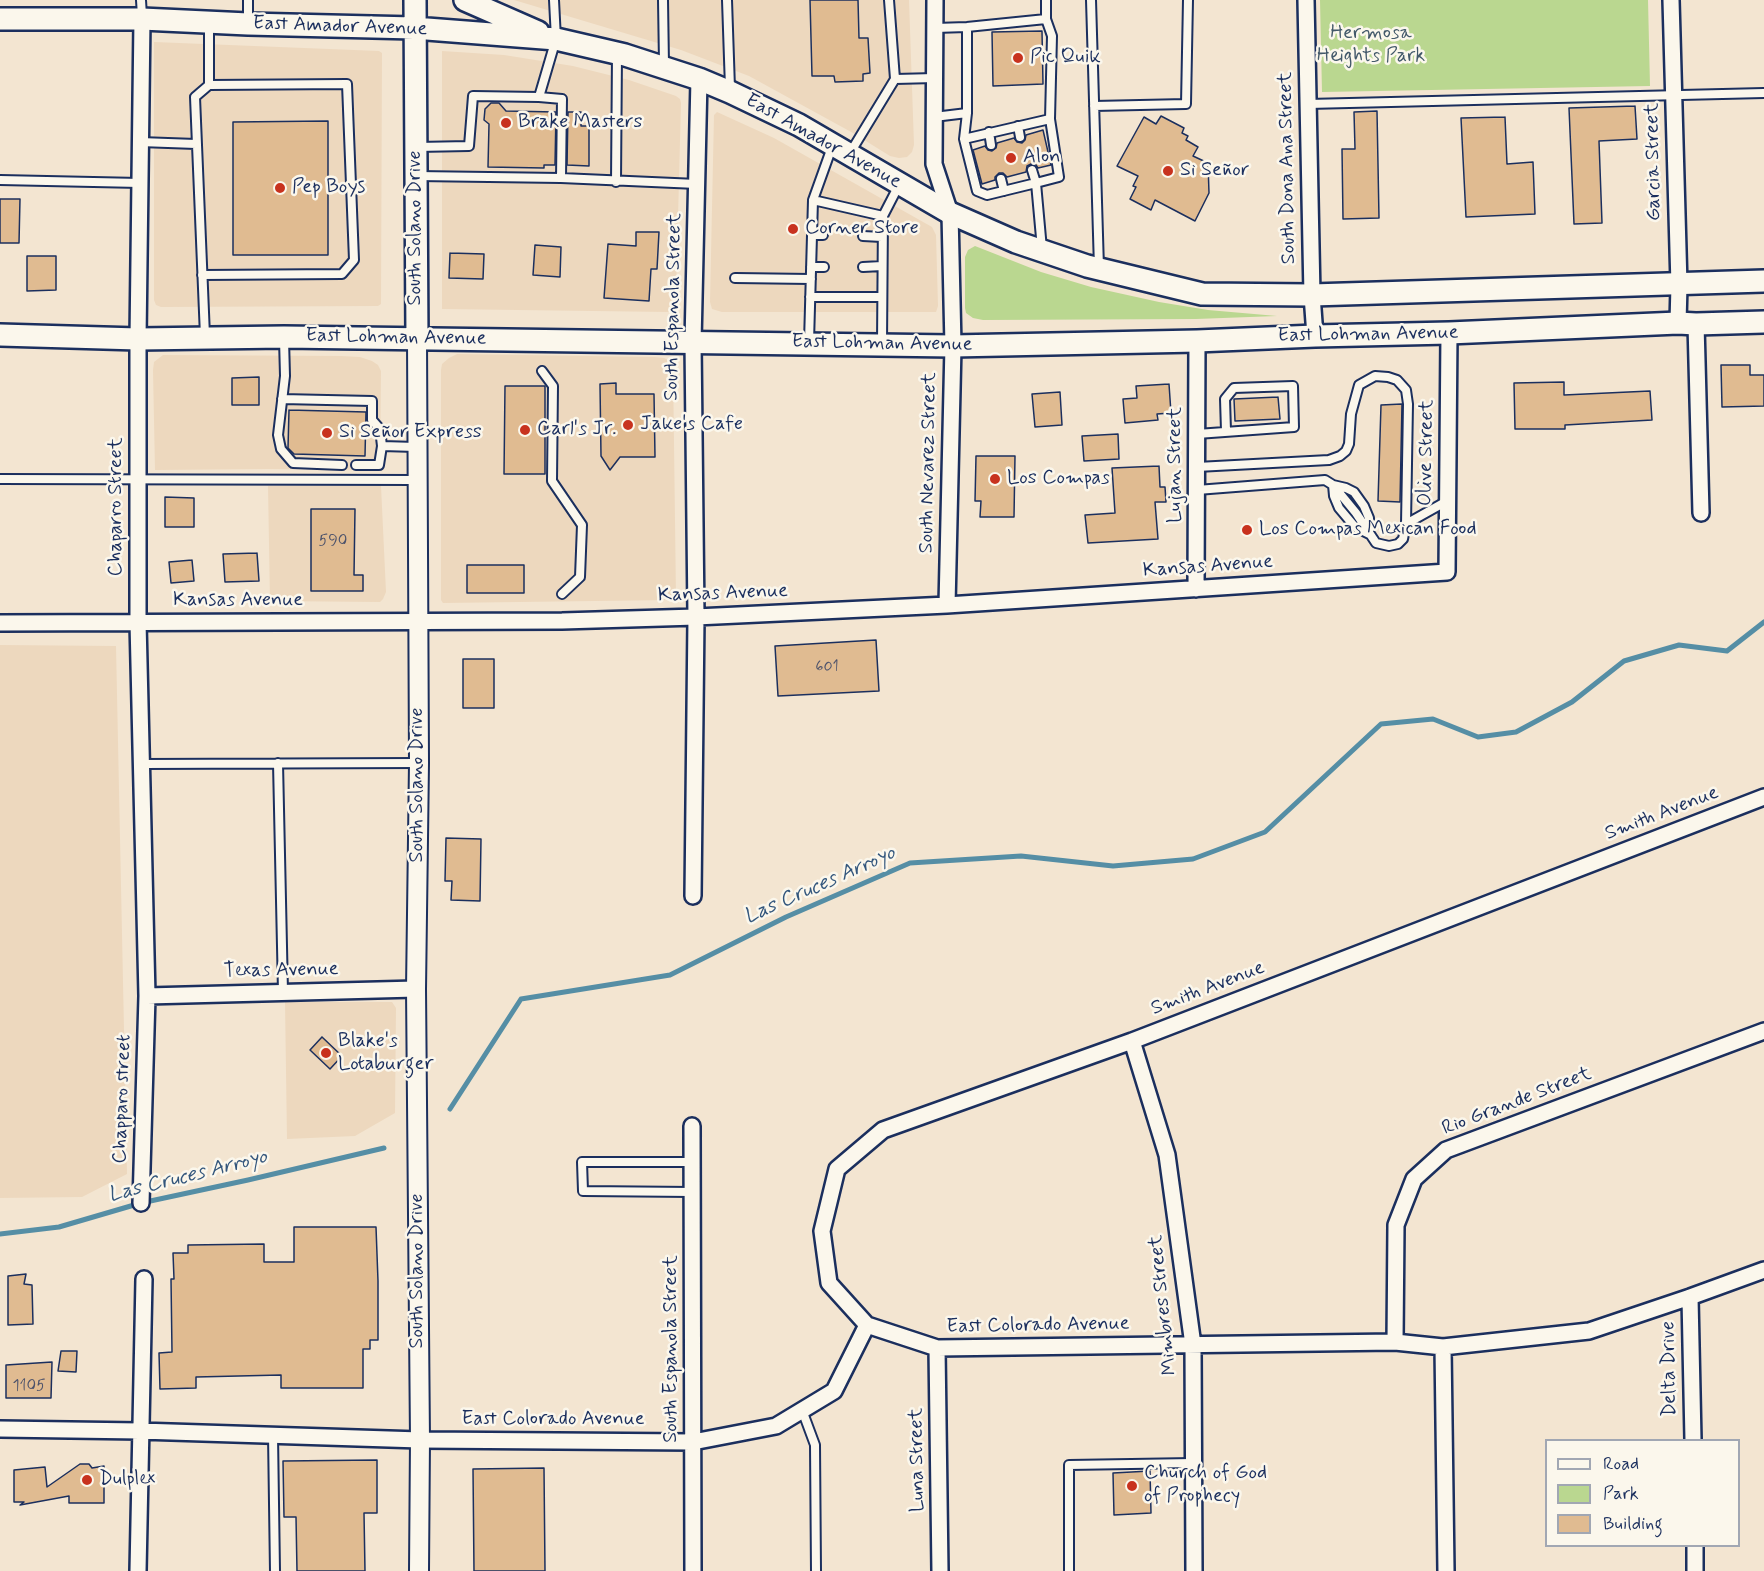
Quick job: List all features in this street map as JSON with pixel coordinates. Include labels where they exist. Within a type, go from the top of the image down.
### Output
[{"type":"main road","name":"South Solano Drive","points":[[415,0],[417,339]]},
{"type":"main road","points":[[465,0],[555,39]]},
{"type":"main road","name":"East Amador Avenue","points":[[0,19],[141,9],[209,23],[414,28],[555,39],[617,53],[699,79],[730,92],[799,125],[950,213],[1042,251],[1099,269],[1202,294],[1312,295]]},
{"type":"main road","name":"East Lohman Avenue","points":[[1312,295],[1764,281]]},
{"type":"main road","name":"East Lohman Avenue","points":[[0,335],[138,339],[284,337],[953,346],[1197,341],[1764,322]]},
{"type":"street","name":"South Nevarez Street","points":[[935,0],[934,164],[950,213],[953,346],[947,605]]},
{"type":"street","name":"South Dona Ana Street","points":[[1306,0],[1312,295],[1315,336]]},
{"type":"street","name":"Garcia Street","points":[[1671,0],[1679,285],[1687,324],[1701,513]]},
{"type":"street","name":"Chaparro Street","points":[[141,9],[138,622],[147,996]]},
{"type":"street","name":"South Espanola Street","points":[[693,896],[696,617],[693,342],[699,79]]},
{"type":"street","name":"Olive Street","points":[[1447,572],[1449,333]]},
{"type":"street","name":"South Solano Drive","points":[[417,339],[419,763],[416,989],[419,1571]]},
{"type":"street","name":"Lujan Street","points":[[1196,589],[1197,341]]},
{"type":"street","name":"Kansas Avenue","points":[[0,623],[562,621],[696,617],[947,605],[1447,572]]},
{"type":"street","name":"Smith Avenue","points":[[867,1325],[829,1282],[822,1231],[837,1169],[883,1130],[1132,1041],[1764,797]]},
{"type":"street","name":"Texas Avenue","points":[[147,996],[416,989]]},
{"type":"street","name":"Chapparo street","points":[[141,1203],[147,996]]},
{"type":"street","name":"Rio Grande Street","points":[[1395,1342],[1396,1226],[1414,1179],[1446,1150],[1764,1032]]},
{"type":"street","name":"Mimbres Street","points":[[1132,1041],[1167,1155],[1193,1345],[1194,1571]]},
{"type":"street","name":"South Espanola Street","points":[[692,1126],[693,1571]]},
{"type":"street","name":"East Colorado Avenue","points":[[0,1429],[420,1440],[693,1442],[776,1426],[834,1391],[867,1325],[937,1348],[1395,1342],[1443,1347],[1589,1331],[1690,1298],[1764,1270]]},
{"type":"street","points":[[138,1571],[144,1279]]},
{"type":"street","name":"Delta Drive","points":[[1690,1298],[1693,1439]]},
{"type":"street","points":[[1443,1347],[1446,1571]]},
{"type":"street","name":"Luna Street","points":[[937,1348],[940,1571]]},
{"type":"street","points":[[1695,1547],[1695,1571]]},
{"type":"lane","points":[[248,0],[248,24]]},
{"type":"lane","points":[[539,98],[555,39],[554,0]]},
{"type":"lane","points":[[663,0],[664,68]]},
{"type":"lane","points":[[727,0],[730,92]]},
{"type":"lane","points":[[809,344],[813,200],[841,149],[895,79],[889,0]]},
{"type":"lane","points":[[968,27],[967,113],[963,139],[977,191],[987,195],[1059,177],[1050,119],[1052,36],[1047,19],[1046,0]]},
{"type":"lane","points":[[1090,0],[1099,269]]},
{"type":"lane","points":[[1094,106],[1186,104],[1188,0]]},
{"type":"lane","points":[[935,28],[1047,19]]},
{"type":"lane","points":[[209,23],[209,85]]},
{"type":"lane","points":[[616,182],[617,53]]},
{"type":"lane","points":[[895,79],[934,78]]},
{"type":"lane","points":[[202,275],[342,274],[354,260],[347,84],[209,85],[195,97],[196,144],[202,275],[205,337]]},
{"type":"lane","points":[[1308,104],[1764,93]]},
{"type":"lane","points":[[416,147],[469,147],[473,96],[562,99],[561,178]]},
{"type":"lane","points":[[934,117],[967,113]]},
{"type":"lane","points":[[963,139],[1050,119]]},
{"type":"lane","points":[[1018,126],[1020,136]]},
{"type":"lane","points":[[989,132],[992,145]]},
{"type":"lane","points":[[140,142],[196,144]]},
{"type":"lane","points":[[1032,170],[1036,183],[1042,251]]},
{"type":"lane","points":[[416,177],[561,178],[697,184]]},
{"type":"lane","points":[[1001,179],[1004,191]]},
{"type":"lane","points":[[0,180],[140,183]]},
{"type":"lane","points":[[882,345],[883,216],[900,184]]},
{"type":"lane","points":[[813,200],[883,216]]},
{"type":"lane","points":[[812,235],[823,235]]},
{"type":"lane","points":[[863,236],[882,237]]},
{"type":"lane","points":[[864,267],[882,266]]},
{"type":"lane","points":[[811,267],[825,267]]},
{"type":"lane","points":[[735,278],[811,279]]},
{"type":"lane","points":[[810,297],[882,297]]},
{"type":"lane","points":[[284,337],[285,376],[278,435],[280,449],[293,463],[342,465]]},
{"type":"lane","points":[[542,371],[553,386],[552,482],[582,525],[580,578],[562,594]]},
{"type":"lane","points":[[1197,467],[1329,460],[1340,456],[1349,444],[1351,414],[1359,385],[1375,376],[1388,377],[1397,380],[1406,390],[1408,404],[1406,524],[1403,539],[1398,544],[1382,546],[1376,543],[1370,534],[1369,518],[1364,506],[1354,492],[1333,486],[1324,480],[1197,490]]},
{"type":"lane","points":[[1197,434],[1294,427],[1293,386],[1234,388],[1225,399],[1226,431]]},
{"type":"lane","points":[[282,399],[372,401],[372,420],[380,429],[382,446],[379,465],[356,465]]},
{"type":"lane","points":[[382,446],[417,447]]},
{"type":"lane","points":[[0,479],[417,480]]},
{"type":"lane","points":[[1333,486],[1339,508],[1355,527],[1370,534]]},
{"type":"lane","points":[[1406,524],[1448,501]]},
{"type":"lane","points":[[278,763],[283,992]]},
{"type":"lane","points":[[142,764],[419,763]]},
{"type":"lane","points":[[692,1192],[583,1191],[582,1162],[693,1162]]},
{"type":"lane","points":[[802,1410],[814,1445],[816,1571]]},
{"type":"lane","points":[[273,1435],[275,1571]]},
{"type":"lane","points":[[1069,1571],[1069,1465],[1193,1463]]},
{"type":"shaded area","points":[[514,0],[909,0],[914,145],[912,152],[907,157],[890,156],[749,76],[681,50]]},
{"type":"shaded area","points":[[154,42],[379,51],[382,53],[381,304],[378,306],[161,307],[156,305],[154,300]]},
{"type":"shaded area","points":[[442,51],[504,55],[573,66],[629,80],[680,99],[676,294],[673,310],[669,312],[442,309]]},
{"type":"shaded area","points":[[717,112],[774,138],[932,227],[936,235],[938,306],[936,312],[722,312],[712,309],[710,302],[714,115]]},
{"type":"shaded area","points":[[457,354],[654,357],[670,361],[673,366],[676,598],[671,600],[443,603],[441,600],[441,370],[442,364]]},
{"type":"shaded area","points":[[163,355],[341,356],[360,357],[372,361],[381,371],[380,470],[155,470],[153,370],[154,362]]},
{"type":"shaded area","points":[[268,486],[381,486],[386,592],[380,602],[270,601]]},
{"type":"shaded area","points":[[0,645],[116,646],[127,1174],[82,1197],[0,1198]]},
{"type":"shaded area","points":[[285,1002],[392,1002],[396,1008],[395,1113],[355,1136],[287,1139]]},
{"type":"green space","name":"Hermosa Heights Park","points":[[1320,0],[1648,0],[1650,86],[1322,92]]},
{"type":"green space","points":[[975,246],[1041,272],[1091,287],[1208,310],[1277,316],[1196,319],[983,320],[973,318],[966,313],[965,308],[965,257],[968,250]]},
{"type":"building","points":[[810,0],[858,0],[859,38],[868,38],[870,73],[863,74],[863,81],[835,82],[834,76],[812,76]]},
{"type":"building","name":"Pic Quik","points":[[1042,31],[1043,84],[993,86],[992,32]]},
{"type":"building","points":[[491,103],[499,103],[506,111],[556,112],[555,165],[544,165],[544,168],[488,167],[489,124],[484,120],[485,109]]},
{"type":"building","points":[[1635,106],[1637,139],[1599,141],[1602,223],[1574,224],[1569,108]]},
{"type":"building","points":[[1377,111],[1379,218],[1343,219],[1342,149],[1355,149],[1354,112]]},
{"type":"building","points":[[568,112],[581,112],[581,126],[589,126],[589,166],[567,165]]},
{"type":"building","name":"Si Señor","points":[[1161,116],[1184,128],[1182,133],[1188,136],[1186,140],[1198,147],[1193,156],[1208,163],[1209,193],[1195,221],[1155,200],[1151,210],[1130,199],[1138,176],[1117,166],[1144,117],[1156,124]]},
{"type":"building","points":[[1505,117],[1507,164],[1533,162],[1535,214],[1466,217],[1461,118]]},
{"type":"building","name":"Pep Boys","points":[[328,121],[328,255],[233,255],[233,122]]},
{"type":"building","name":"Alon","points":[[1043,130],[1051,165],[1038,168],[1031,164],[1027,166],[1026,172],[1007,177],[999,173],[995,180],[982,184],[973,150],[985,146],[992,151],[996,148],[997,143],[1014,138],[1017,142],[1022,143],[1026,135]]},
{"type":"building","points":[[0,199],[20,199],[19,243],[0,243]]},
{"type":"building","points":[[636,232],[659,232],[657,269],[651,269],[649,301],[604,298],[608,244],[636,246]]},
{"type":"building","points":[[535,245],[561,247],[560,277],[533,275]]},
{"type":"building","points":[[450,253],[484,254],[483,279],[449,278]]},
{"type":"building","points":[[27,256],[56,256],[56,290],[27,291]]},
{"type":"building","points":[[1721,365],[1750,365],[1750,375],[1764,375],[1764,406],[1722,407]]},
{"type":"building","points":[[259,377],[259,405],[232,405],[232,378]]},
{"type":"building","points":[[1564,382],[1564,395],[1650,391],[1652,420],[1565,425],[1565,429],[1515,429],[1514,383]]},
{"type":"building","name":"Jake's Cafe","points":[[616,383],[616,394],[654,394],[655,457],[620,457],[610,470],[601,456],[600,384]]},
{"type":"building","points":[[1169,384],[1171,413],[1157,414],[1158,420],[1125,423],[1123,399],[1137,398],[1136,386]]},
{"type":"building","name":"Carl's Jr.","points":[[505,386],[545,386],[545,474],[504,474]]},
{"type":"building","points":[[1060,392],[1062,425],[1035,427],[1032,394]]},
{"type":"building","points":[[1278,397],[1280,419],[1235,421],[1234,399]]},
{"type":"building","points":[[1402,404],[1400,502],[1378,501],[1381,405]]},
{"type":"building","name":"Si Señor Express","points":[[289,410],[366,412],[365,456],[294,454],[288,448]]},
{"type":"building","points":[[1118,434],[1119,459],[1084,461],[1082,436]]},
{"type":"building","name":"Los Compas","points":[[976,456],[1015,456],[1014,517],[980,517],[981,501],[975,501]]},
{"type":"building","points":[[1159,466],[1160,487],[1165,487],[1166,502],[1155,502],[1158,539],[1088,543],[1085,515],[1115,513],[1112,468]]},
{"type":"building","points":[[165,497],[194,498],[194,527],[165,527]]},
{"type":"building","points":[[311,509],[355,509],[354,575],[363,575],[363,591],[311,591]]},
{"type":"building","points":[[257,553],[259,581],[225,582],[223,554]]},
{"type":"building","points":[[192,560],[194,581],[171,583],[169,562]]},
{"type":"building","points":[[467,565],[524,565],[524,593],[467,593]]},
{"type":"building","points":[[876,640],[879,691],[778,696],[775,646]]},
{"type":"building","points":[[463,659],[494,659],[494,708],[463,708]]},
{"type":"building","points":[[446,838],[481,839],[480,901],[451,900],[452,881],[445,881]]},
{"type":"building","name":"Blake's Lotaburger","points":[[322,1037],[342,1056],[330,1069],[310,1050]]},
{"type":"building","points":[[294,1227],[376,1227],[378,1340],[370,1340],[370,1349],[363,1349],[363,1388],[281,1388],[281,1375],[196,1377],[196,1388],[160,1389],[159,1353],[172,1352],[173,1253],[188,1253],[188,1245],[264,1244],[264,1262],[294,1262]]},
{"type":"building","points":[[26,1274],[24,1284],[32,1285],[33,1324],[8,1325],[8,1276]]},
{"type":"building","points":[[61,1351],[77,1351],[76,1372],[58,1371]]},
{"type":"building","points":[[52,1362],[51,1398],[6,1398],[6,1365]]},
{"type":"building","points":[[377,1460],[377,1513],[364,1513],[365,1571],[297,1571],[296,1517],[284,1517],[283,1461]]},
{"type":"building","points":[[80,1464],[89,1464],[92,1468],[104,1466],[104,1503],[69,1503],[69,1496],[20,1505],[24,1502],[14,1502],[14,1470],[45,1467],[47,1487]]},
{"type":"building","points":[[544,1468],[545,1571],[474,1571],[473,1469]]},
{"type":"building","name":"Church of God of Prophecy","points":[[1150,1471],[1151,1513],[1114,1515],[1113,1473]]},
{"type":"waterway","name":"Las Cruces Arroyo","points":[[450,1109],[521,999],[670,975],[786,917],[910,863],[1021,856],[1113,866],[1193,859],[1265,832],[1381,724],[1433,719],[1478,737],[1516,732],[1572,702],[1624,661],[1679,645],[1727,651],[1764,622]]},
{"type":"waterway","name":"Las Cruces Arroyo","points":[[0,1234],[59,1227],[141,1203],[384,1148]]},
{"type":"place","name":"Pic Quik","points":[[1018,58]]},
{"type":"place","name":"Brake Masters","points":[[506,123]]},
{"type":"place","name":"Alon","points":[[1011,158]]},
{"type":"place","name":"Si Señor","points":[[1168,171]]},
{"type":"place","name":"Pep Boys","points":[[280,188]]},
{"type":"place","name":"Corner Store","points":[[793,229]]},
{"type":"place","name":"Jake's Cafe","points":[[628,425]]},
{"type":"place","name":"Carl's Jr.","points":[[525,430]]},
{"type":"place","name":"Si Señor Express","points":[[327,433]]},
{"type":"place","name":"Los Compas","points":[[995,479]]},
{"type":"place","name":"Los Compas Mexican Food","points":[[1247,530]]},
{"type":"place","name":"Blake's Lotaburger","points":[[326,1053]]},
{"type":"place","name":"Dulplex","points":[[87,1480]]},
{"type":"place","name":"Church of God of Prophecy","points":[[1132,1486]]}]
